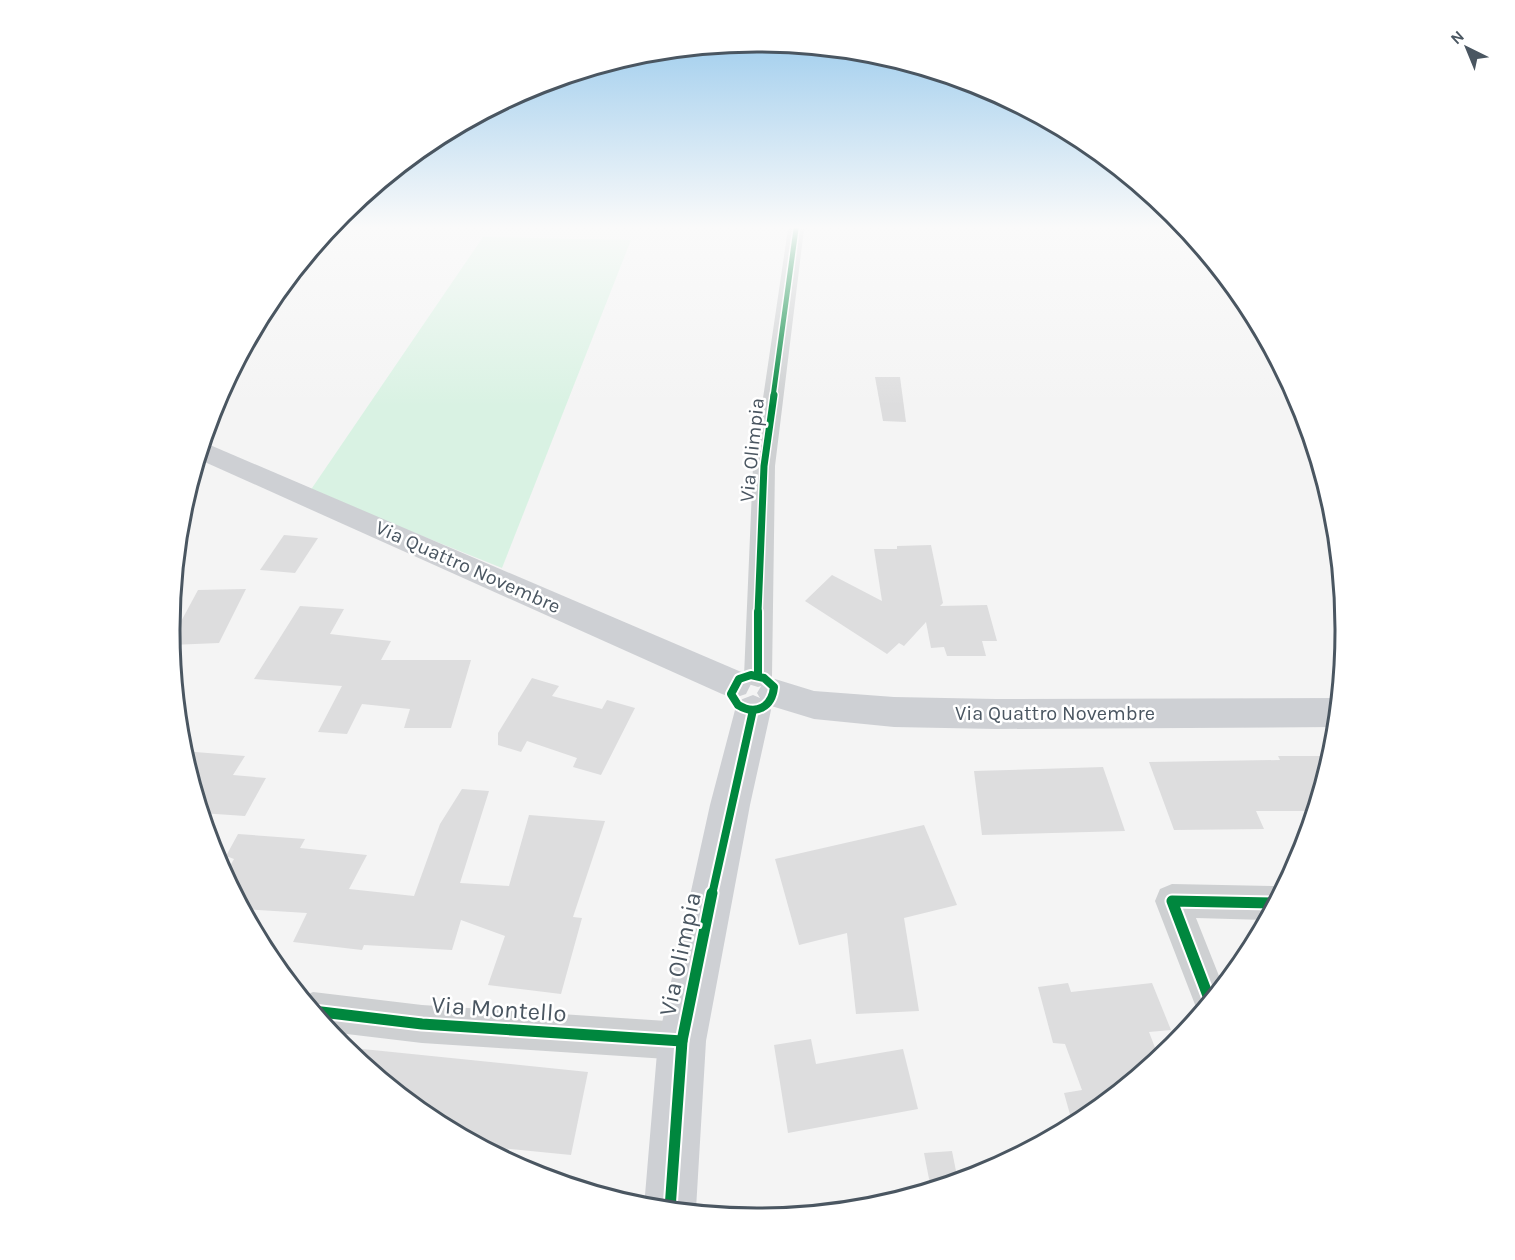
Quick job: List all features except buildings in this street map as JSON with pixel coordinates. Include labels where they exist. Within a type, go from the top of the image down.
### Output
[{"type":"main road","name":"Via Quattro Novembre","points":[[208,453],[755,691],[814,705],[894,712],[996,714],[1329,712]]},
{"type":"main road","name":"Via Olimpia","points":[[671,1201],[682,1041],[755,691]]},
{"type":"street","name":"Via Olimpia","points":[[755,691],[764,466],[788,288]]},
{"type":"street","points":[[1207,993],[1172,901],[1266,903]]},
{"type":"street","name":"Via Montello","points":[[324,1012],[422,1024],[682,1041]]},
{"type":"green space","points":[[448,288],[612,288],[502,568],[310,491]]},
{"type":"cycle path","points":[[758,676],[764,466],[788,288]]},
{"type":"cycle path","points":[[751,675],[764,678],[774,687],[773,699],[769,704],[757,710],[744,709],[734,701],[731,694],[739,679],[751,675]]},
{"type":"cycle path","points":[[671,1201],[682,1041],[730,805],[753,710]]},
{"type":"cycle path","points":[[1207,993],[1172,901],[1266,903]]},
{"type":"cycle path","points":[[324,1012],[422,1024],[682,1041]]}]
